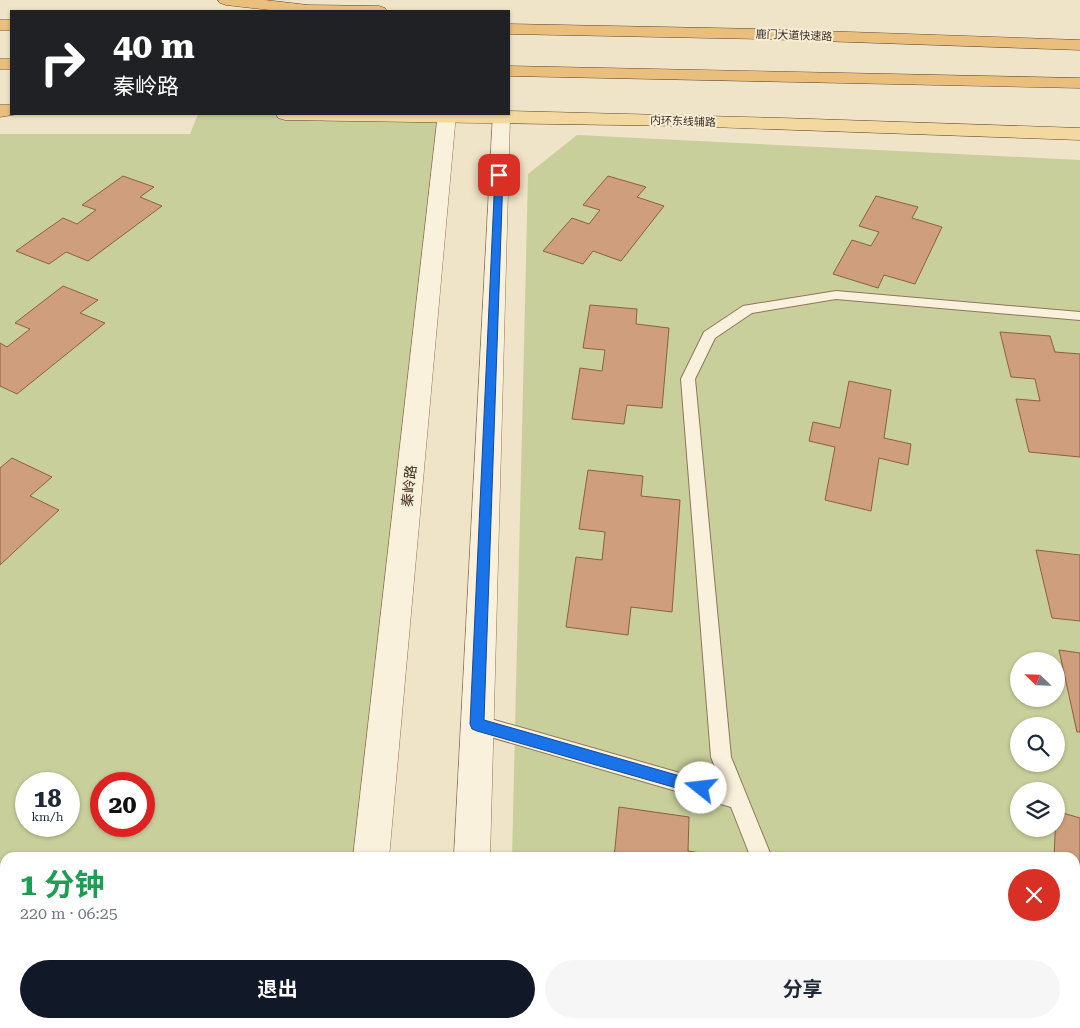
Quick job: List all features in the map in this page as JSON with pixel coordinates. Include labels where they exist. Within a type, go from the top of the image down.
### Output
[{"type":"highway","points":[[226,0],[308,10]]},
{"type":"highway","points":[[510,14],[650,18],[762,34]]},
{"type":"highway","name":"鹿门大道快速路","points":[[510,29],[762,34],[1080,45]]},
{"type":"highway","points":[[510,71],[1080,83]]},
{"type":"highway","points":[[627,90],[696,91],[857,78]]},
{"type":"main road","name":"内环东线辅路","points":[[474,115],[853,125],[1080,134]]},
{"type":"street","name":"秦岭路","points":[[372,852],[447,115]]},
{"type":"street","points":[[472,852],[501,116]]},
{"type":"lane","points":[[760,852],[721,757],[688,379],[709,335],[748,309],[836,295],[1080,316]]},
{"type":"lane","points":[[477,724],[738,799]]},
{"type":"green space","points":[[198,115],[447,115],[372,852],[0,852],[0,134],[190,134]]},
{"type":"green space","points":[[577,135],[1080,160],[1080,852],[512,852],[528,174]]},
{"type":"building","points":[[123,176],[154,187],[140,197],[162,206],[88,261],[66,252],[49,264],[16,251],[63,218],[77,224],[96,210],[82,205]]},
{"type":"building","points":[[608,176],[646,187],[637,197],[664,206],[621,261],[593,251],[583,264],[543,251],[572,218],[589,224],[600,210],[583,205]]},
{"type":"building","points":[[876,196],[918,207],[912,218],[942,227],[915,284],[884,275],[878,288],[833,274],[852,240],[871,246],[879,232],[859,226]]},
{"type":"building","points":[[63,286],[98,300],[80,313],[105,323],[17,394],[0,386],[0,343],[7,347],[30,329],[15,323]]},
{"type":"building","points":[[590,305],[637,309],[636,324],[669,328],[662,408],[627,405],[624,424],[572,419],[580,368],[602,371],[605,350],[583,348]]},
{"type":"building","points":[[1000,332],[1050,336],[1055,352],[1080,354],[1080,457],[1029,452],[1016,399],[1040,401],[1035,379],[1011,377]]},
{"type":"building","points":[[849,381],[891,390],[884,438],[911,444],[908,465],[879,458],[871,511],[825,500],[835,447],[809,441],[813,422],[840,428]]},
{"type":"building","points":[[12,458],[52,477],[30,496],[59,510],[0,565],[0,468]]},
{"type":"building","points":[[588,470],[643,476],[641,496],[680,500],[672,612],[631,607],[628,635],[566,627],[576,557],[602,560],[605,532],[579,529]]},
{"type":"building","points":[[1036,550],[1080,555],[1080,621],[1052,618]]},
{"type":"building","points":[[1059,650],[1080,653],[1080,732],[1077,732],[1065,677],[1065,652],[1059,652]]},
{"type":"building","points":[[619,807],[689,817],[688,851],[694,852],[615,852]]},
{"type":"building","points":[[1065,814],[1080,818],[1080,852],[1054,852],[1055,837],[1065,837]]},
{"type":"route","points":[[499,175],[477,724],[701,788]]}]
